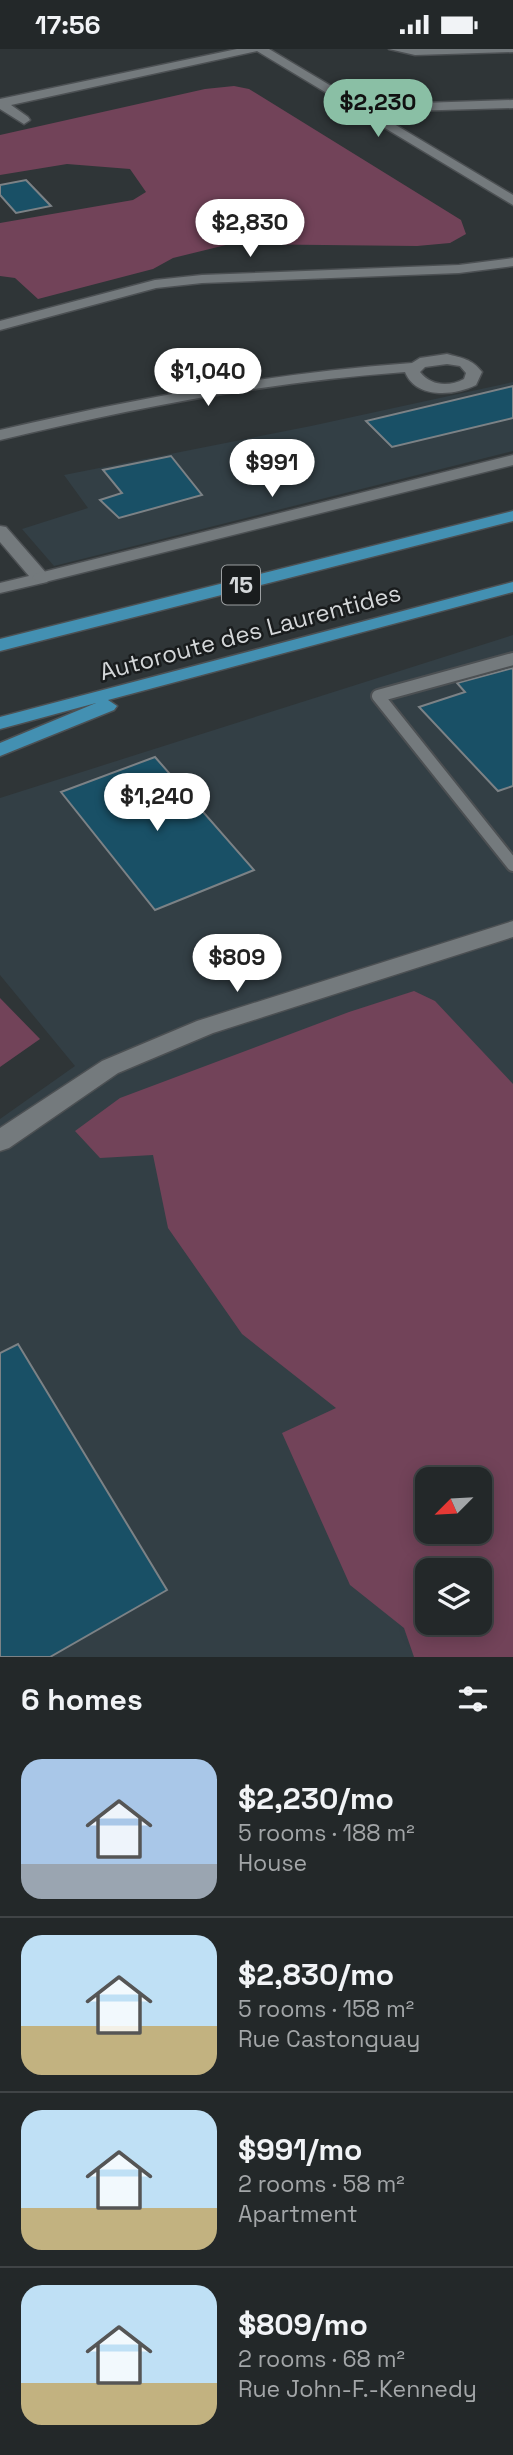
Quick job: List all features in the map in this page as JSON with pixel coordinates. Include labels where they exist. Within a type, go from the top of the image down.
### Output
[{"type":"highway","name":"Autoroute des Laurentides","points":[[0,645],[513,516]]},
{"type":"highway","name":"Autoroute des Laurentides","points":[[0,723],[513,587]]},
{"type":"highway","points":[[0,639],[29,638]]},
{"type":"highway","points":[[0,750],[180,676]]},
{"type":"street","points":[[0,103],[253,49]]},
{"type":"street","points":[[261,49],[513,201]]},
{"type":"street","points":[[395,49],[415,52],[513,49]]},
{"type":"street","points":[[0,103],[24,120]]},
{"type":"street","points":[[361,110],[513,104]]},
{"type":"street","points":[[0,326],[155,284],[202,279],[459,269],[513,262]]},
{"type":"street","points":[[0,435],[200,391],[365,370],[415,367]]},
{"type":"street","points":[[0,588],[513,460]]},
{"type":"street","points":[[0,531],[41,577]]},
{"type":"street","points":[[0,1141],[110,1067],[205,1027],[513,929]]},
{"type":"lane","points":[[513,659],[378,696],[513,865]]},
{"type":"shaded area","points":[[234,86],[249,89],[461,220],[466,234],[450,243],[417,246],[230,244],[173,258],[153,269],[38,299],[15,278],[0,276],[0,223],[133,200],[146,192],[130,169],[67,164],[0,175],[0,135],[205,89]]},
{"type":"shaded area","points":[[513,382],[513,451],[54,566],[22,529],[88,508],[64,475],[311,426]]},
{"type":"shaded area","points":[[513,635],[513,1657],[0,1657],[0,1119],[75,1066],[0,975],[0,798]]},
{"type":"shaded area","points":[[414,991],[435,1001],[513,1084],[513,1657],[414,1657],[404,1628],[350,1585],[282,1433],[336,1408],[242,1334],[168,1228],[153,1155],[100,1158],[75,1131],[120,1098],[349,1012]]},
{"type":"shaded area","points":[[0,998],[40,1039],[0,1067]]},
{"type":"building","points":[[26,180],[51,206],[16,213],[0,195],[0,185]]},
{"type":"building","points":[[513,386],[513,418],[392,447],[366,421]]},
{"type":"building","points":[[171,456],[202,495],[119,518],[100,500],[122,493],[103,470]]},
{"type":"building","points":[[513,668],[513,786],[498,791],[419,707],[465,692],[457,683]]},
{"type":"building","points":[[155,757],[254,870],[155,910],[61,792]]},
{"type":"building","points":[[18,1344],[167,1590],[50,1657],[0,1657],[0,1353]]}]
